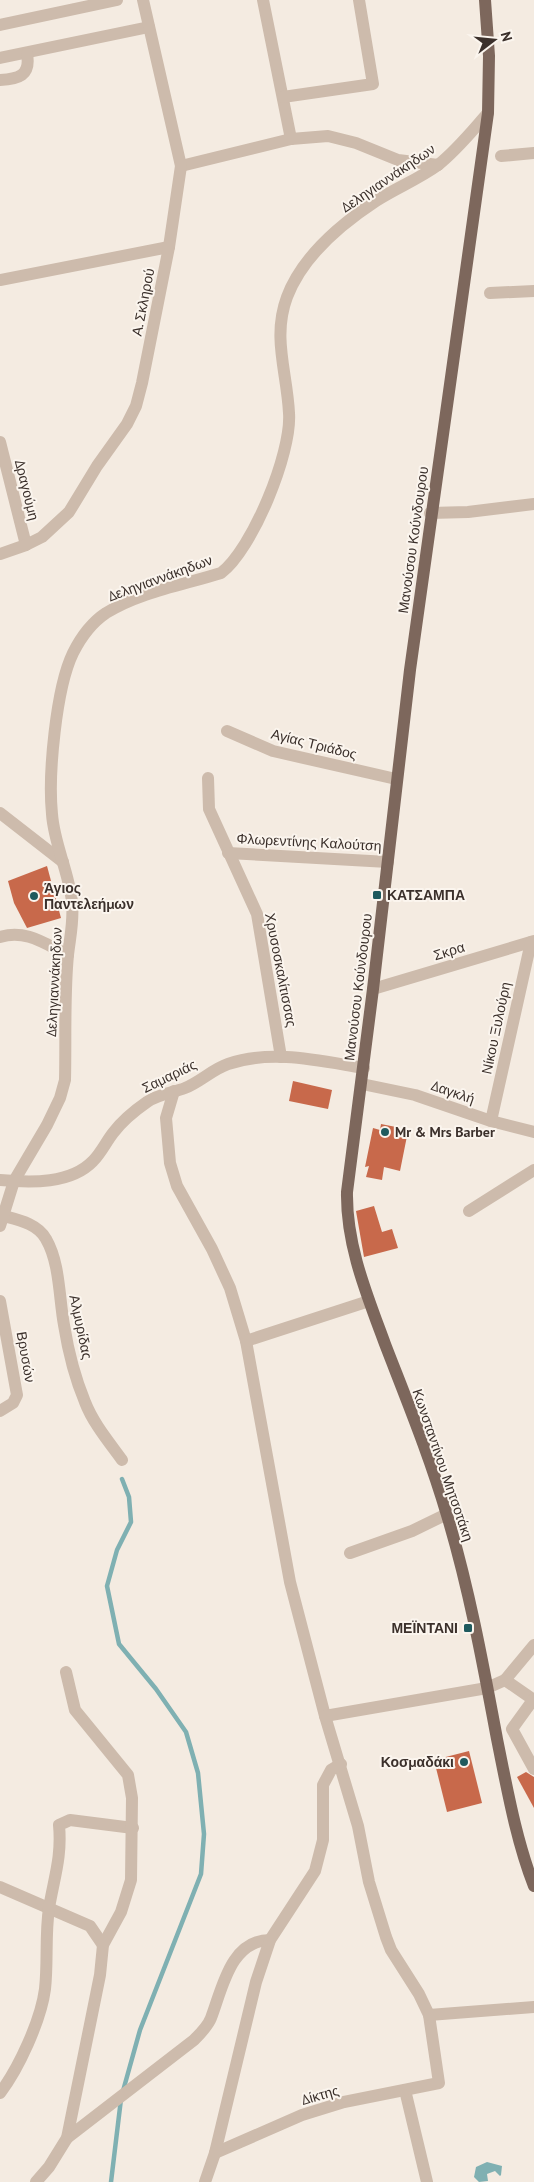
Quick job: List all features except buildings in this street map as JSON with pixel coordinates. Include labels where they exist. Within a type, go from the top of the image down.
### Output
[{"type":"main road","name":"Μανούσου Κούνδουρου","points":[[362,1084],[396,779],[430,513],[488,113],[489,56],[485,0]]},
{"type":"main road","name":"Κωνσταντίνου Μητσοτάκη","points":[[362,1084],[347,1192],[347,1217],[351,1240],[369,1300],[447,1514],[472,1610],[508,1795],[534,1886]]},
{"type":"street","points":[[0,25],[117,0]]},
{"type":"street","name":"Α. Σκληρού","points":[[0,554],[42,537],[69,512],[131,415],[142,383],[169,247],[181,166],[143,0]]},
{"type":"street","points":[[263,0],[290,139]]},
{"type":"street","points":[[283,96],[373,84],[359,0]]},
{"type":"street","points":[[0,58],[27,54],[149,27]]},
{"type":"street","points":[[0,80],[16,80],[25,72],[29,61],[27,54]]},
{"type":"street","name":"Δεληγιαννάκηδων","points":[[2,1221],[14,1181],[48,1125],[60,1098],[64,1080],[68,955],[73,925],[72,901],[52,814],[52,776],[59,706],[72,655],[82,636],[93,623],[107,613],[126,603],[154,593],[221,573],[229,567],[254,527],[273,488],[287,436],[290,415],[278,332],[287,297],[302,268],[351,219],[377,201],[438,165],[458,147],[488,113]]},
{"type":"street","points":[[181,166],[290,139],[328,136],[356,143],[398,160],[438,165]]},
{"type":"street","points":[[500,156],[534,153]]},
{"type":"street","points":[[0,280],[169,247]]},
{"type":"street","points":[[490,293],[534,291]]},
{"type":"street","name":"Δραγούμη","points":[[0,442],[3,472],[26,545]]},
{"type":"street","points":[[430,513],[468,512],[534,504]]},
{"type":"street","name":"Αγίας Τριάδος","points":[[226,731],[273,751],[396,779]]},
{"type":"street","name":"Χρυσοσκαλίτισσας","points":[[208,778],[209,809],[256,914],[282,1057]]},
{"type":"street","points":[[0,813],[63,862]]},
{"type":"street","name":"Φλωρεντίνης Καλούτση","points":[[228,853],[388,862]]},
{"type":"street","points":[[0,937],[12,933],[27,935],[68,955]]},
{"type":"street","name":"Σκρα","points":[[373,989],[532,941]]},
{"type":"street","name":"Νίκου Ξυλούρη","points":[[492,1121],[532,941]]},
{"type":"street","name":"Σαμαριάς","points":[[0,1180],[58,1179],[80,1172],[95,1160],[124,1120],[148,1101],[187,1088],[202,1077],[228,1064],[244,1060],[282,1057],[302,1058],[364,1068]]},
{"type":"street","name":"Δαγκλή","points":[[362,1084],[415,1095],[492,1121],[534,1132]]},
{"type":"street","points":[[174,1091],[166,1118],[170,1163],[177,1186],[212,1249],[230,1288],[246,1340],[290,1582],[325,1716],[341,1764],[358,1826],[369,1882],[391,1950],[419,1994],[429,2015],[534,2007]]},
{"type":"street","points":[[469,1211],[534,1170]]},
{"type":"street","name":"Αλμυρίδας","points":[[2,1221],[25,1222],[36,1228],[48,1242],[56,1269],[64,1327],[85,1403],[99,1428],[122,1460]]},
{"type":"street","points":[[246,1340],[369,1300]]},
{"type":"street","name":"Βρυσών","points":[[0,1301],[17,1395],[13,1403],[0,1412]]},
{"type":"street","points":[[350,1553],[412,1531],[447,1514]]},
{"type":"street","points":[[325,1716],[487,1688],[505,1680],[534,1645]]},
{"type":"street","points":[[36,2182],[49,2167],[67,2138],[100,1975],[103,1945],[121,1912],[131,1880],[133,1828],[132,1798],[128,1775],[75,1710],[66,1672]]},
{"type":"street","points":[[505,1680],[534,1700],[512,1729],[534,1769]]},
{"type":"street","points":[[205,2182],[215,2153],[256,1982],[270,1940],[315,1871],[322,1840],[323,1785],[331,1770],[341,1764]]},
{"type":"street","points":[[0,2093],[17,2068],[32,2032],[45,1990],[49,1909],[55,1885],[61,1842],[59,1825],[70,1820],[133,1828]]},
{"type":"street","points":[[0,1887],[90,1926],[103,1945]]},
{"type":"street","points":[[67,2138],[194,2040],[210,2020],[220,1990],[232,1964],[250,1945],[259,1940],[270,1940]]},
{"type":"street","name":"Δίκτης","points":[[215,2153],[302,2115],[344,2102],[439,2083],[429,2015]]},
{"type":"street","points":[[405,2090],[427,2182]]},
{"type":"water","points":[[487,2162],[502,2166],[501,2175],[495,2171],[487,2174],[488,2181],[479,2182],[474,2177],[476,2167]]},
{"type":"waterway","points":[[122,1479],[129,1497],[131,1522],[117,1550],[107,1586],[119,1644],[156,1689],[186,1732],[198,1773],[204,1834],[201,1874],[140,2030],[123,2091]]},
{"type":"waterway","points":[[111,2182],[121,2099]]},
{"type":"place","name":"ΚΑΤΣΑΜΠΑ","points":[[377,895]]},
{"type":"place","name":"Άγιος Παντελεήμων","points":[[34,896]]},
{"type":"place","name":"Mr & Mrs Barber","points":[[385,1132]]},
{"type":"place","name":"ΜΕΪΝΤΑΝΙ","points":[[468,1628]]},
{"type":"place","name":"Κοσμαδάκι","points":[[464,1762]]}]
